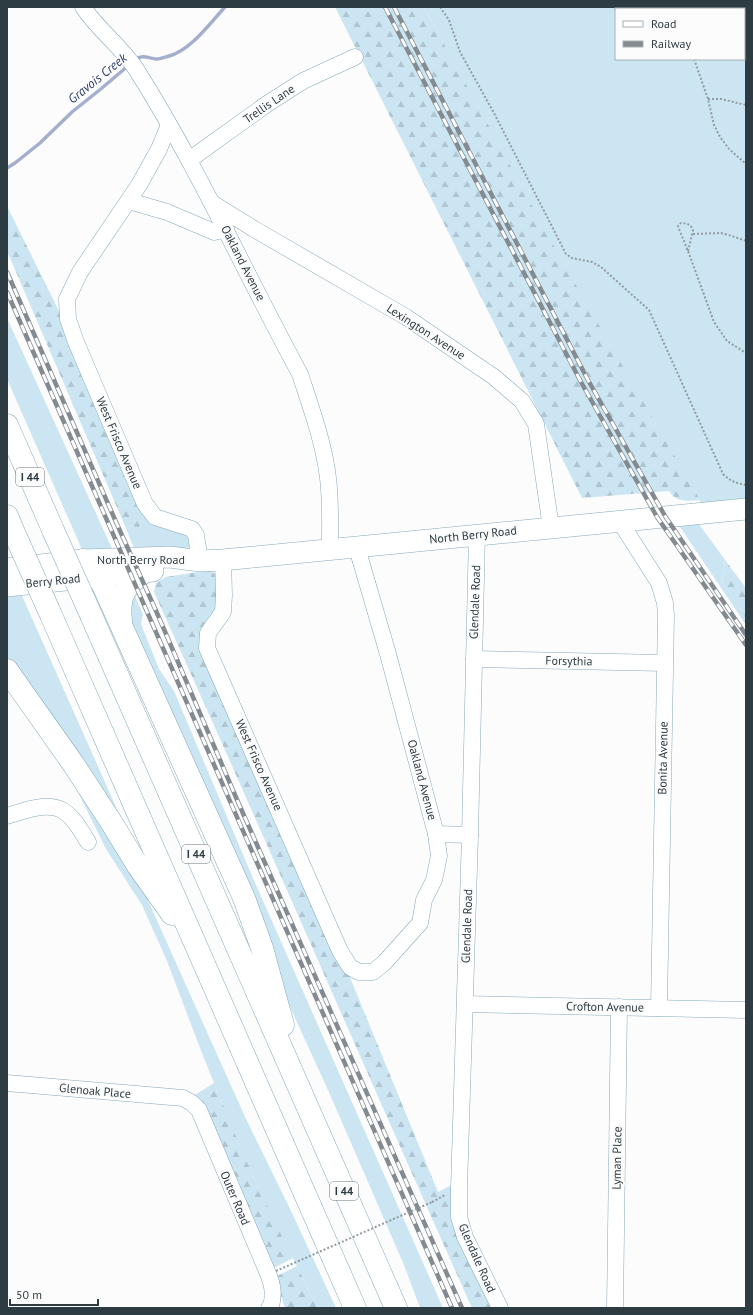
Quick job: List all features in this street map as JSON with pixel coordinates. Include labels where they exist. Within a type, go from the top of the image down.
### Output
[{"type":"highway","name":"I 44","points":[[7,425],[396,1308]]},
{"type":"highway","points":[[7,516],[355,1308]]},
{"type":"highway","points":[[83,560],[92,567],[99,577],[244,898],[262,948],[301,1094]]},
{"type":"highway","points":[[121,626],[120,609],[122,596],[128,585],[144,572]]},
{"type":"highway","points":[[7,670],[114,825],[138,866],[199,951]]},
{"type":"main road","name":"North Berry Road","points":[[83,560],[170,558],[200,561],[223,560],[330,548],[357,548],[477,534],[746,508]]},
{"type":"main road","name":"Berry Road","points":[[7,569],[83,560]]},
{"type":"main road","name":"North Berry Road","points":[[99,577],[170,569],[200,561]]},
{"type":"main road","name":"Berry Road","points":[[7,586],[99,577]]},
{"type":"street","name":"Oakland Avenue","points":[[83,7],[92,20],[124,54],[134,67],[169,125],[226,229],[300,374],[323,450],[328,478],[330,548]]},
{"type":"street","name":"Trellis Lane","points":[[189,160],[267,104],[303,81],[355,56]]},
{"type":"street","points":[[169,125],[159,149],[129,201],[167,212],[214,232],[226,229]]},
{"type":"street","name":"West Frisco Avenue","points":[[129,201],[80,272],[67,299],[68,319],[76,342],[146,504],[155,517],[192,529],[196,535],[200,561]]},
{"type":"street","name":"Lexington Avenue","points":[[211,202],[254,229],[406,318],[494,377],[522,401],[536,424],[551,528]]},
{"type":"street","name":"Bonita Avenue","points":[[619,520],[652,572],[662,591],[666,615],[659,1008]]},
{"type":"street","name":"Glendale Road","points":[[477,534],[459,1217],[465,1237],[500,1308]]},
{"type":"street","name":"Oakland Avenue","points":[[350,967],[359,972],[373,972],[384,963],[420,923],[424,900],[434,880],[439,856],[436,834],[388,654],[357,548]]},
{"type":"street","name":"West Frisco Avenue","points":[[223,560],[224,595],[222,612],[208,633],[207,648],[340,951],[350,967]]},
{"type":"street","name":"Forsythia","points":[[474,659],[664,663]]},
{"type":"street","points":[[7,816],[34,808],[51,807],[62,810],[77,824],[88,842]]},
{"type":"street","points":[[436,834],[470,835]]},
{"type":"street","name":"Crofton Avenue","points":[[464,1004],[746,1010]]},
{"type":"street","name":"Lyman Place","points":[[615,1308],[619,1007]]},
{"type":"street","name":"Glenoak Place","points":[[7,1083],[183,1098]]},
{"type":"street","name":"Outer Road","points":[[183,1098],[192,1103],[199,1110],[269,1276],[273,1288],[273,1298],[270,1307]]},
{"type":"path","points":[[440,7],[449,20],[460,52],[494,113],[566,254],[572,258],[592,262],[601,267],[649,310],[723,474],[733,482],[746,485]]},
{"type":"path","points":[[694,60],[708,99],[714,125],[720,137],[729,149],[746,164]]},
{"type":"path","points":[[708,99],[721,99],[746,105]]},
{"type":"path","points":[[688,251],[693,229],[690,225],[684,223],[679,224],[679,229],[714,322],[727,341],[746,352]]},
{"type":"path","points":[[693,234],[721,233],[746,241]]},
{"type":"path","points":[[276,1271],[432,1202]]},
{"type":"green space","points":[[335,7],[424,7],[565,266],[700,500],[687,501],[675,498],[669,491],[582,498]]},
{"type":"green space","points":[[424,7],[746,7],[746,499],[701,503],[561,260]]},
{"type":"green space","points":[[7,206],[59,311],[63,324],[144,514],[139,527],[125,526],[7,251]]},
{"type":"green space","points":[[7,318],[114,553],[84,554],[7,379]]},
{"type":"green space","points":[[144,514],[189,534],[191,543],[187,550],[136,553],[125,526],[139,527]]},
{"type":"green space","points":[[696,520],[725,560],[722,583],[741,608],[746,625],[678,524]]},
{"type":"green space","points":[[725,560],[746,588],[746,621],[742,610],[722,583]]},
{"type":"green space","points":[[210,570],[216,575],[219,606],[202,632],[349,975],[438,1192],[452,1185],[494,1308],[472,1308],[154,592],[156,583],[166,577]]},
{"type":"green space","points":[[19,589],[124,825],[7,661],[7,590]]},
{"type":"green space","points":[[133,592],[143,614],[141,624],[159,669],[174,691],[252,876],[443,1308],[420,1308],[404,1265],[328,1090],[290,1007],[280,975],[130,624],[128,599]]},
{"type":"green space","points":[[74,784],[132,869],[146,896],[246,1119],[336,1308],[317,1308],[273,1220],[236,1138],[167,961],[142,905],[106,849]]},
{"type":"green space","points":[[214,1083],[251,1172],[293,1258],[272,1269],[193,1096]]},
{"type":"green space","points":[[297,1266],[317,1308],[285,1308],[275,1277]]},
{"type":"waterway","name":"Gravois Creek","points":[[135,60],[140,57],[159,59],[177,53],[200,35],[225,7]]},
{"type":"waterway","name":"Gravois Creek","points":[[7,168],[40,143],[72,112],[129,65]]},
{"type":"railway","points":[[385,7],[581,382],[657,517],[746,645]]},
{"type":"railway","points":[[394,7],[588,380],[665,516],[746,635]]},
{"type":"railway","points":[[7,272],[157,613],[238,802],[462,1308]]},
{"type":"railway","points":[[7,292],[452,1308]]}]
